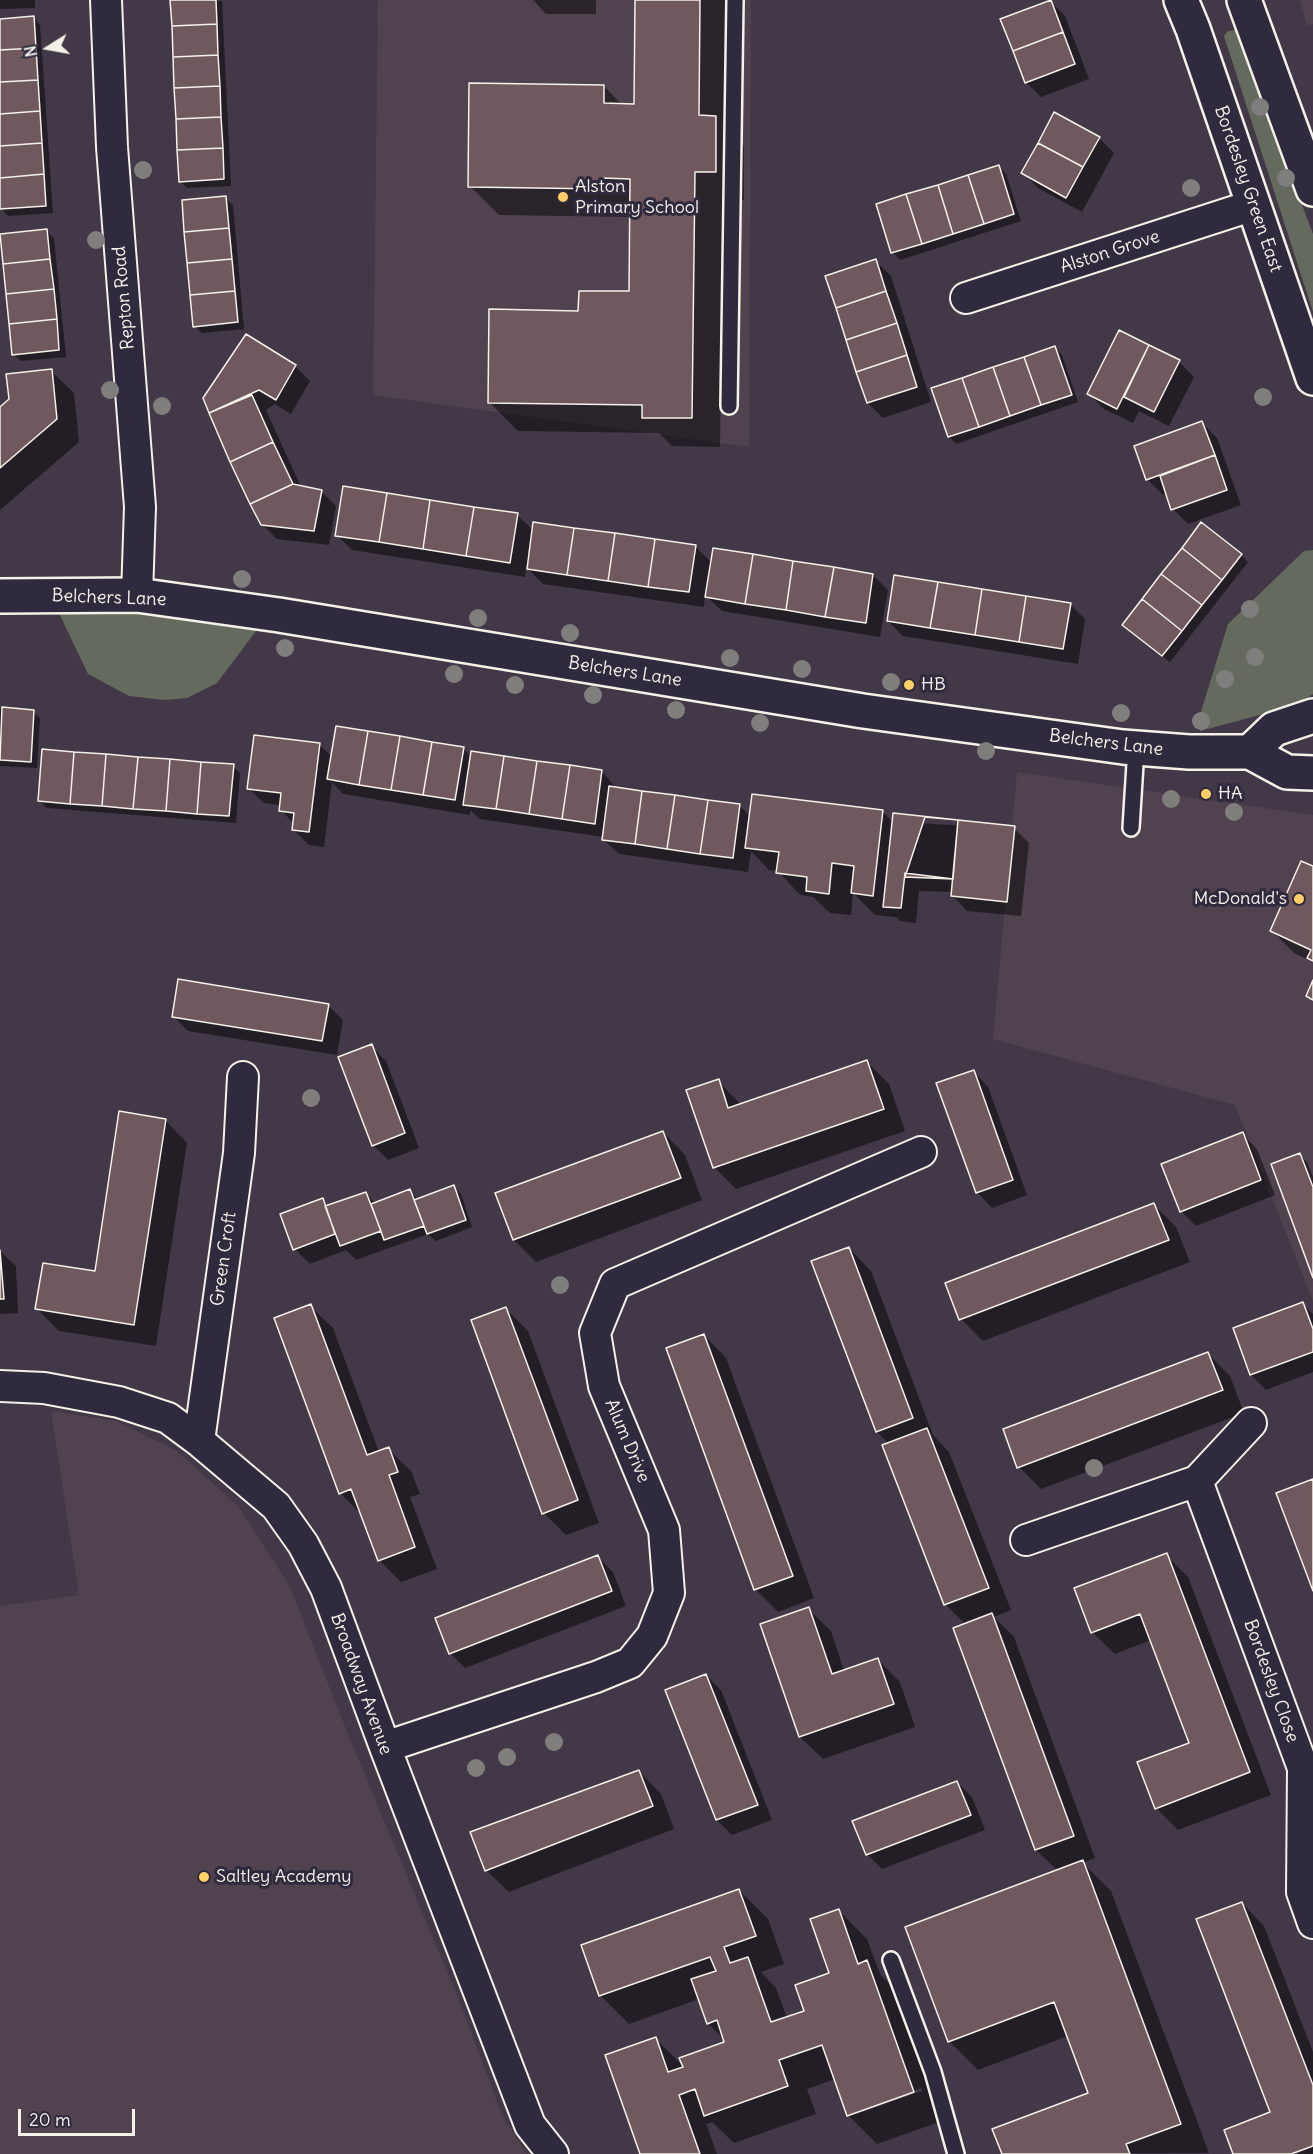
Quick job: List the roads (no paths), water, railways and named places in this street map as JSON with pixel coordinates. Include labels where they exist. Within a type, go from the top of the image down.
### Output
[{"type":"street","name":"Repton Road","points":[[106,0],[112,147],[140,507],[137,595]]},
{"type":"street","name":"Bordesley Green East","points":[[1181,0],[1313,378]]},
{"type":"street","points":[[1244,0],[1313,189]]},
{"type":"street","name":"Alston Grove","points":[[966,298],[1254,205]]},
{"type":"street","name":"Belchers Lane","points":[[0,596],[137,595],[279,615],[864,711],[1136,748],[1189,752],[1250,752],[1287,772],[1313,773]]},
{"type":"street","points":[[1250,752],[1274,729],[1313,716]]},
{"type":"street","name":"Green Croft","points":[[198,1441],[239,1154],[243,1077]]},
{"type":"street","name":"Alum Drive","points":[[385,1747],[630,1663],[652,1636],[669,1593],[664,1530],[604,1386],[595,1333],[615,1284],[921,1152]]},
{"type":"street","name":"Broadway Avenue","points":[[0,1386],[44,1388],[119,1402],[168,1418],[276,1506],[303,1544],[326,1588],[530,2125],[553,2154]]},
{"type":"street","points":[[1026,1540],[1197,1481],[1251,1423]]},
{"type":"street","name":"Bordesley Close","points":[[1197,1481],[1303,1768],[1302,1892],[1313,1923]]},
{"type":"lane","points":[[729,406],[735,0]]},
{"type":"lane","points":[[1131,828],[1136,748]]},
{"type":"lane","points":[[891,1960],[933,2072],[956,2154]]},
{"type":"place","name":"Alston Primary School","points":[[563,197]]},
{"type":"place","name":"HB","points":[[909,685]]},
{"type":"place","name":"HA","points":[[1206,794]]},
{"type":"place","name":"McDonald's","points":[[1299,899]]},
{"type":"place","name":"Saltley Academy","points":[[204,1877]]}]
